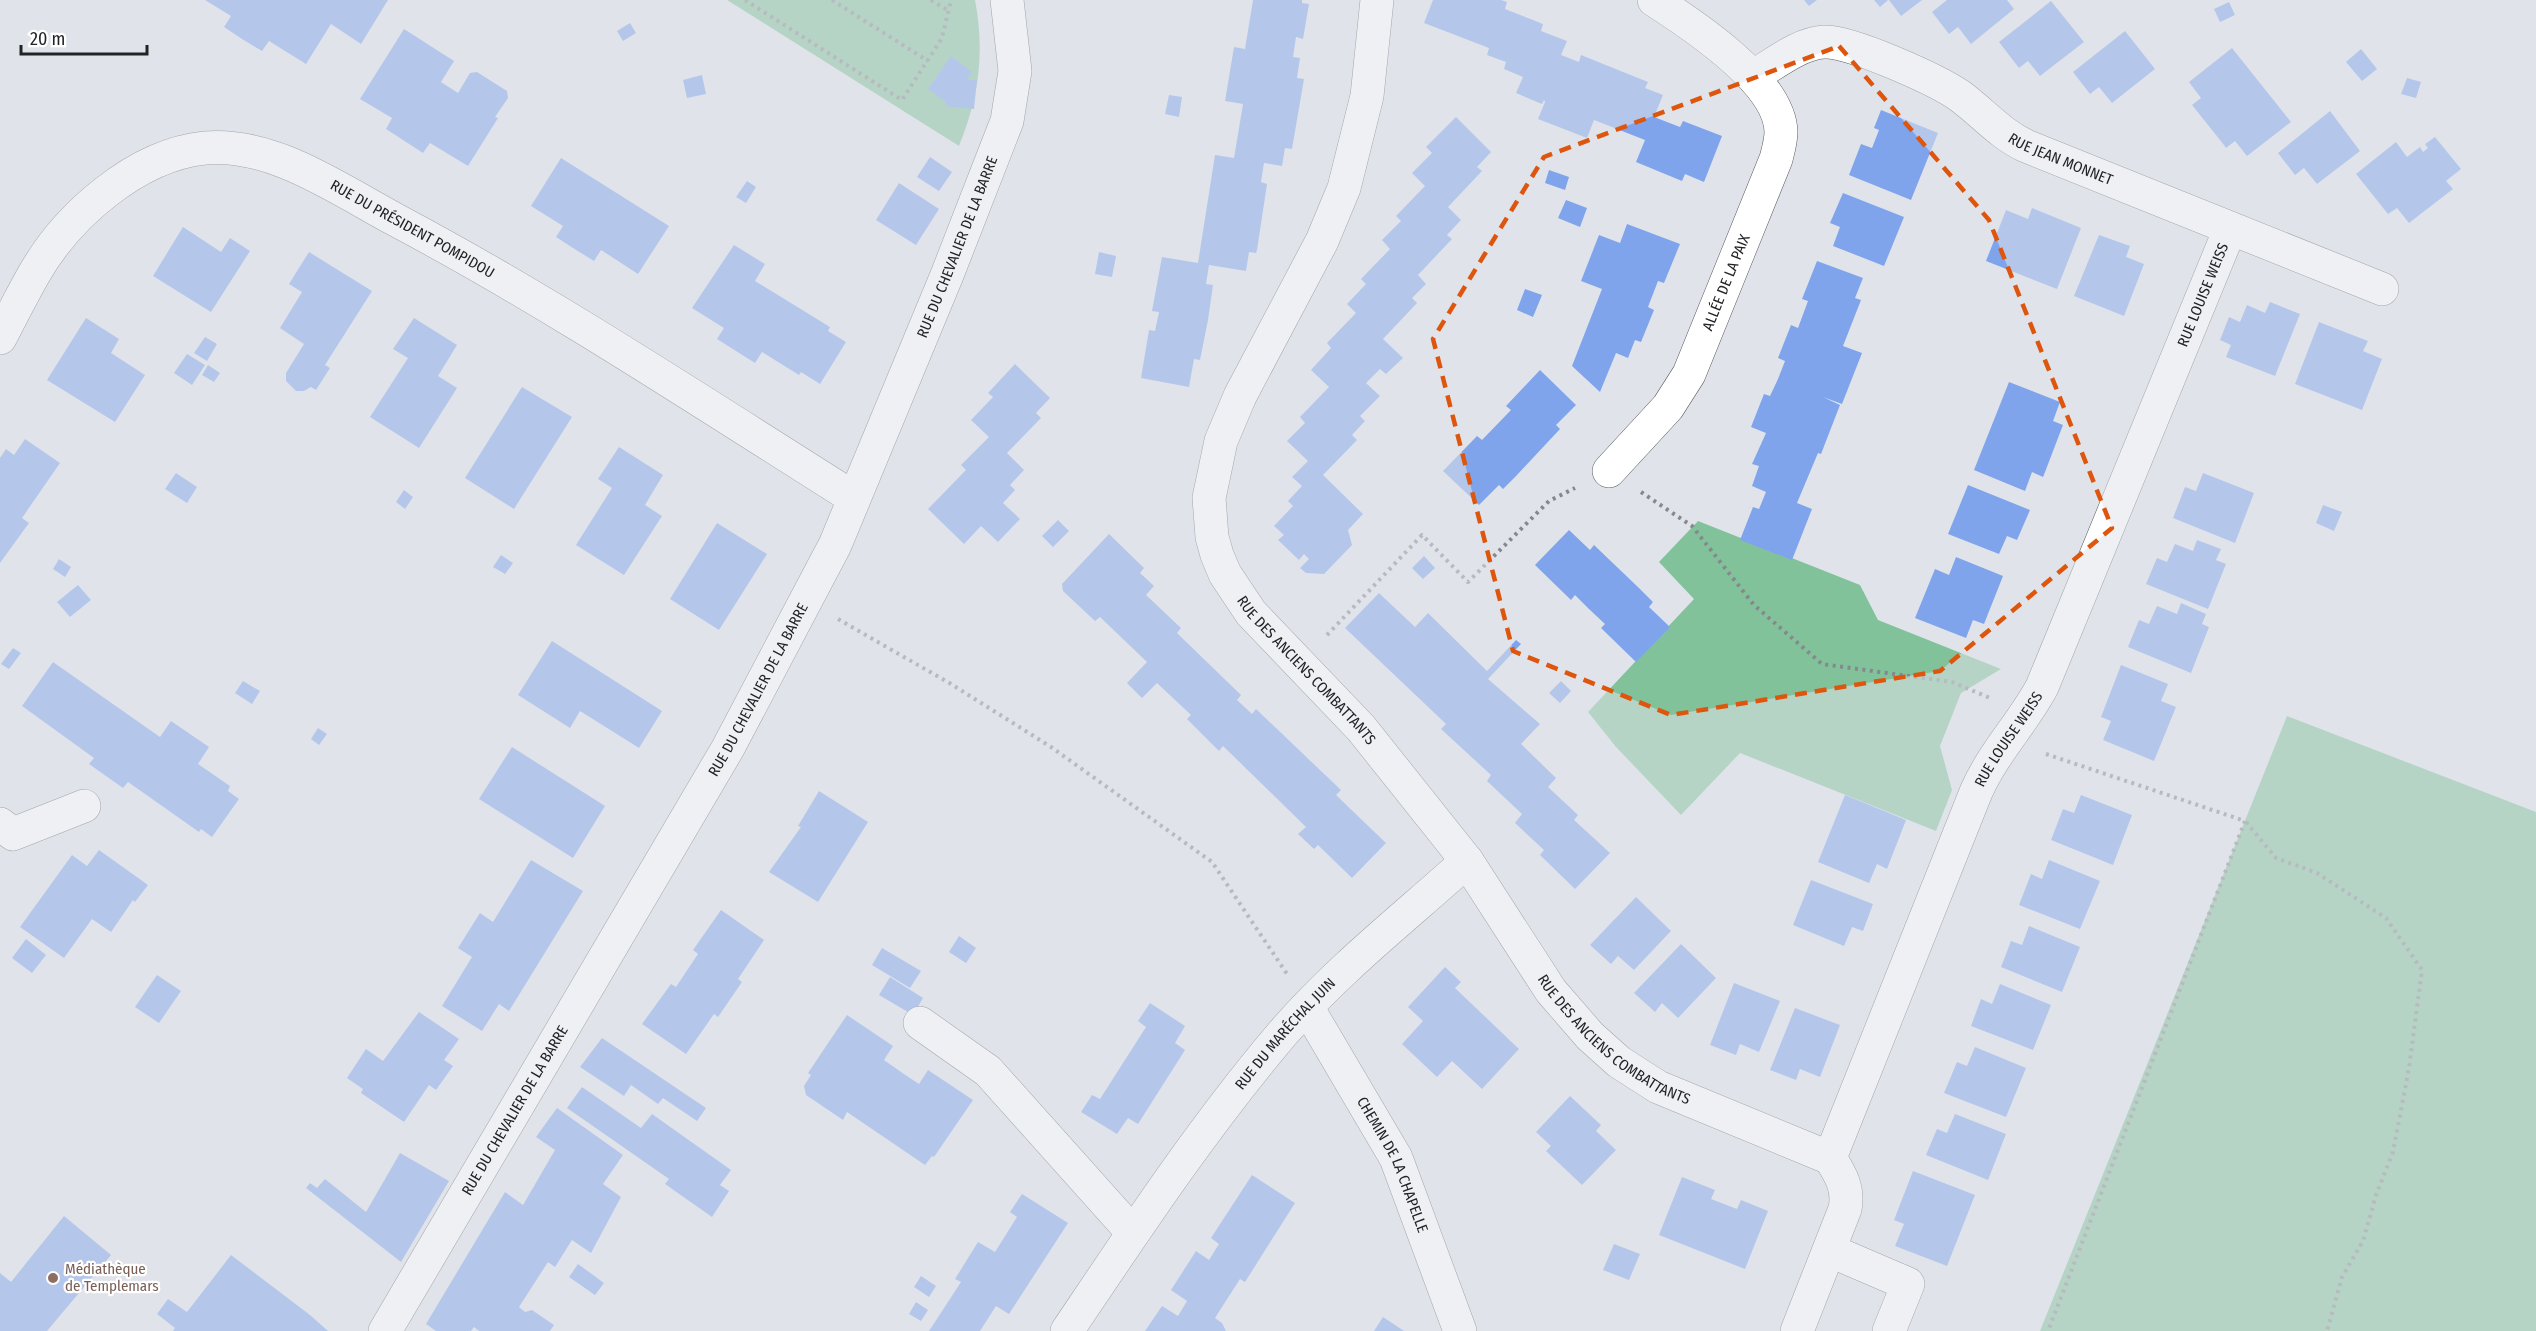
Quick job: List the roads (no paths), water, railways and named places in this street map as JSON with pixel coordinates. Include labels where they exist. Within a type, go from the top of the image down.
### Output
[{"type":"street","name":"RUE DU CHEVALIER DE LA BARRE","points":[[385,1331],[706,787],[835,545],[947,275],[1007,121],[1015,71],[1007,0]]},
{"type":"street","name":"RUE DES ANCIENS COMBATTANTS","points":[[1377,0],[1367,96],[1344,188],[1317,251],[1229,420],[1216,460],[1209,498],[1212,537],[1225,574],[1251,613],[1361,728],[1467,861],[1558,1001],[1590,1036],[1619,1062],[1658,1088],[1830,1158]]},
{"type":"street","points":[[1654,0],[1754,75]]},
{"type":"street","name":"RUE JEAN MONNET","points":[[1754,75],[1808,46],[1822,42],[1851,45],[1955,92],[2012,139],[2382,289]]},
{"type":"street","name":"ALLÉE DE LA PAIX","points":[[1609,471],[1668,407],[1689,374],[1776,159],[1781,132],[1778,119],[1768,96],[1754,75]]},
{"type":"street","name":"RUE DU PRÉSIDENT POMPIDOU","points":[[0,338],[34,273],[62,236],[93,203],[131,176],[167,158],[202,148],[243,150],[264,154],[311,174],[481,265],[554,308],[854,498]]},
{"type":"street","name":"RUE LOUISE WEISS","points":[[1830,1158],[1976,792],[1989,765],[2005,740],[2027,713],[2042,687],[2230,229]]},
{"type":"street","points":[[0,824],[13,834],[84,806]]},
{"type":"street","name":"RUE DU MARÉCHAL JUIN","points":[[1067,1331],[1133,1233],[1247,1079],[1307,1007],[1467,861]]},
{"type":"street","name":"CHEMIN DE LA CHAPELLE","points":[[1307,1007],[1396,1158],[1460,1331]]},
{"type":"street","points":[[920,1023],[974,1058],[996,1078],[1133,1233]]},
{"type":"street","points":[[1797,1331],[1831,1251],[1847,1196],[1845,1184],[1830,1158]]},
{"type":"street","points":[[1831,1251],[1908,1284],[1889,1331]]},
{"type":"place","name":"Médiathèque de Templemars","points":[[53,1278]]}]
